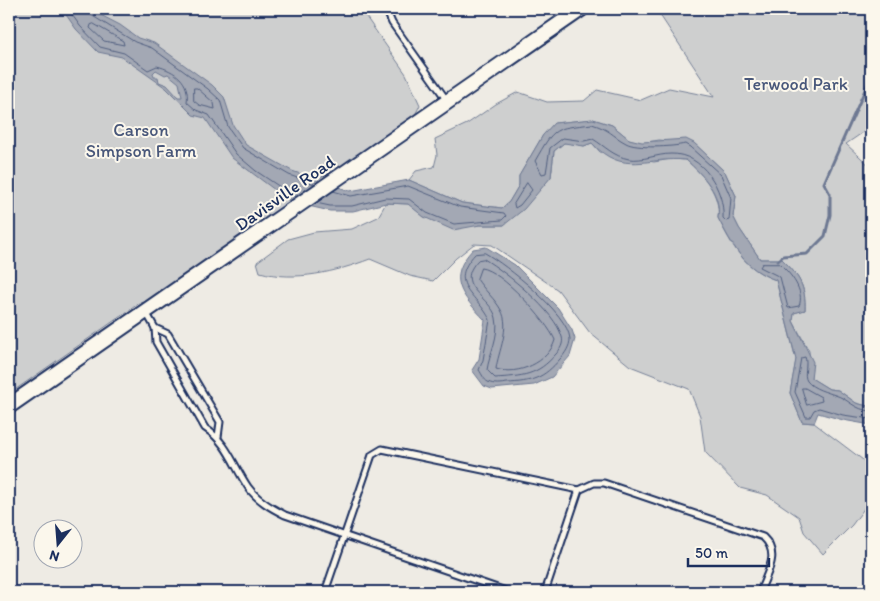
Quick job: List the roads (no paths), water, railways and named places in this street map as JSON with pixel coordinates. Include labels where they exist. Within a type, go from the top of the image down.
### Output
[{"type":"street","name":"Davisville Road","points":[[9,406],[582,9]]},
{"type":"lane","points":[[386,9],[392,23],[448,102]]},
{"type":"lane","points":[[146,312],[156,328],[168,334],[220,422],[218,437]]},
{"type":"lane","points":[[156,328],[156,342],[205,428],[218,437],[249,488],[265,504],[285,515],[509,592]]},
{"type":"lane","points":[[325,592],[372,455],[382,449],[579,490],[594,483],[604,483],[763,537],[770,544],[774,553],[760,592]]},
{"type":"lane","points":[[545,592],[579,490]]},
{"type":"water","points":[[62,9],[89,9],[120,25],[138,38],[154,43],[212,85],[224,97],[233,125],[246,145],[292,171],[350,191],[409,180],[462,203],[502,208],[509,202],[519,185],[519,176],[543,135],[554,123],[593,119],[612,125],[629,139],[642,142],[686,139],[694,143],[725,172],[736,196],[733,216],[760,259],[782,259],[797,276],[803,288],[805,310],[794,313],[793,321],[813,362],[811,378],[829,389],[838,390],[856,403],[871,407],[871,425],[818,413],[814,423],[802,422],[790,393],[796,359],[776,280],[756,270],[735,247],[718,218],[717,201],[714,193],[705,179],[686,160],[625,162],[603,153],[592,143],[584,146],[564,143],[554,151],[551,177],[524,209],[504,225],[480,225],[453,230],[424,217],[408,204],[386,203],[353,211],[330,211],[291,202],[232,158],[205,118],[193,115],[166,88],[122,57],[98,52],[76,29]],"holes":[[[156,70],[165,75],[168,74],[179,83],[182,97],[178,97],[167,85],[159,82],[158,77],[154,77],[153,73]]]},
{"type":"water","points":[[486,247],[515,265],[558,308],[572,330],[575,339],[570,356],[552,377],[534,385],[492,389],[484,386],[472,370],[479,359],[485,320],[469,302],[460,286],[460,269],[473,249]]},
{"type":"waterway","points":[[778,261],[783,256],[807,254],[825,236],[830,215],[830,194],[824,183],[871,76]]},
{"type":"park label","name":"Terwood Park","points":[[796,84]]},
{"type":"park label","name":"Carson Simpson Farm","points":[[141,140]]}]
